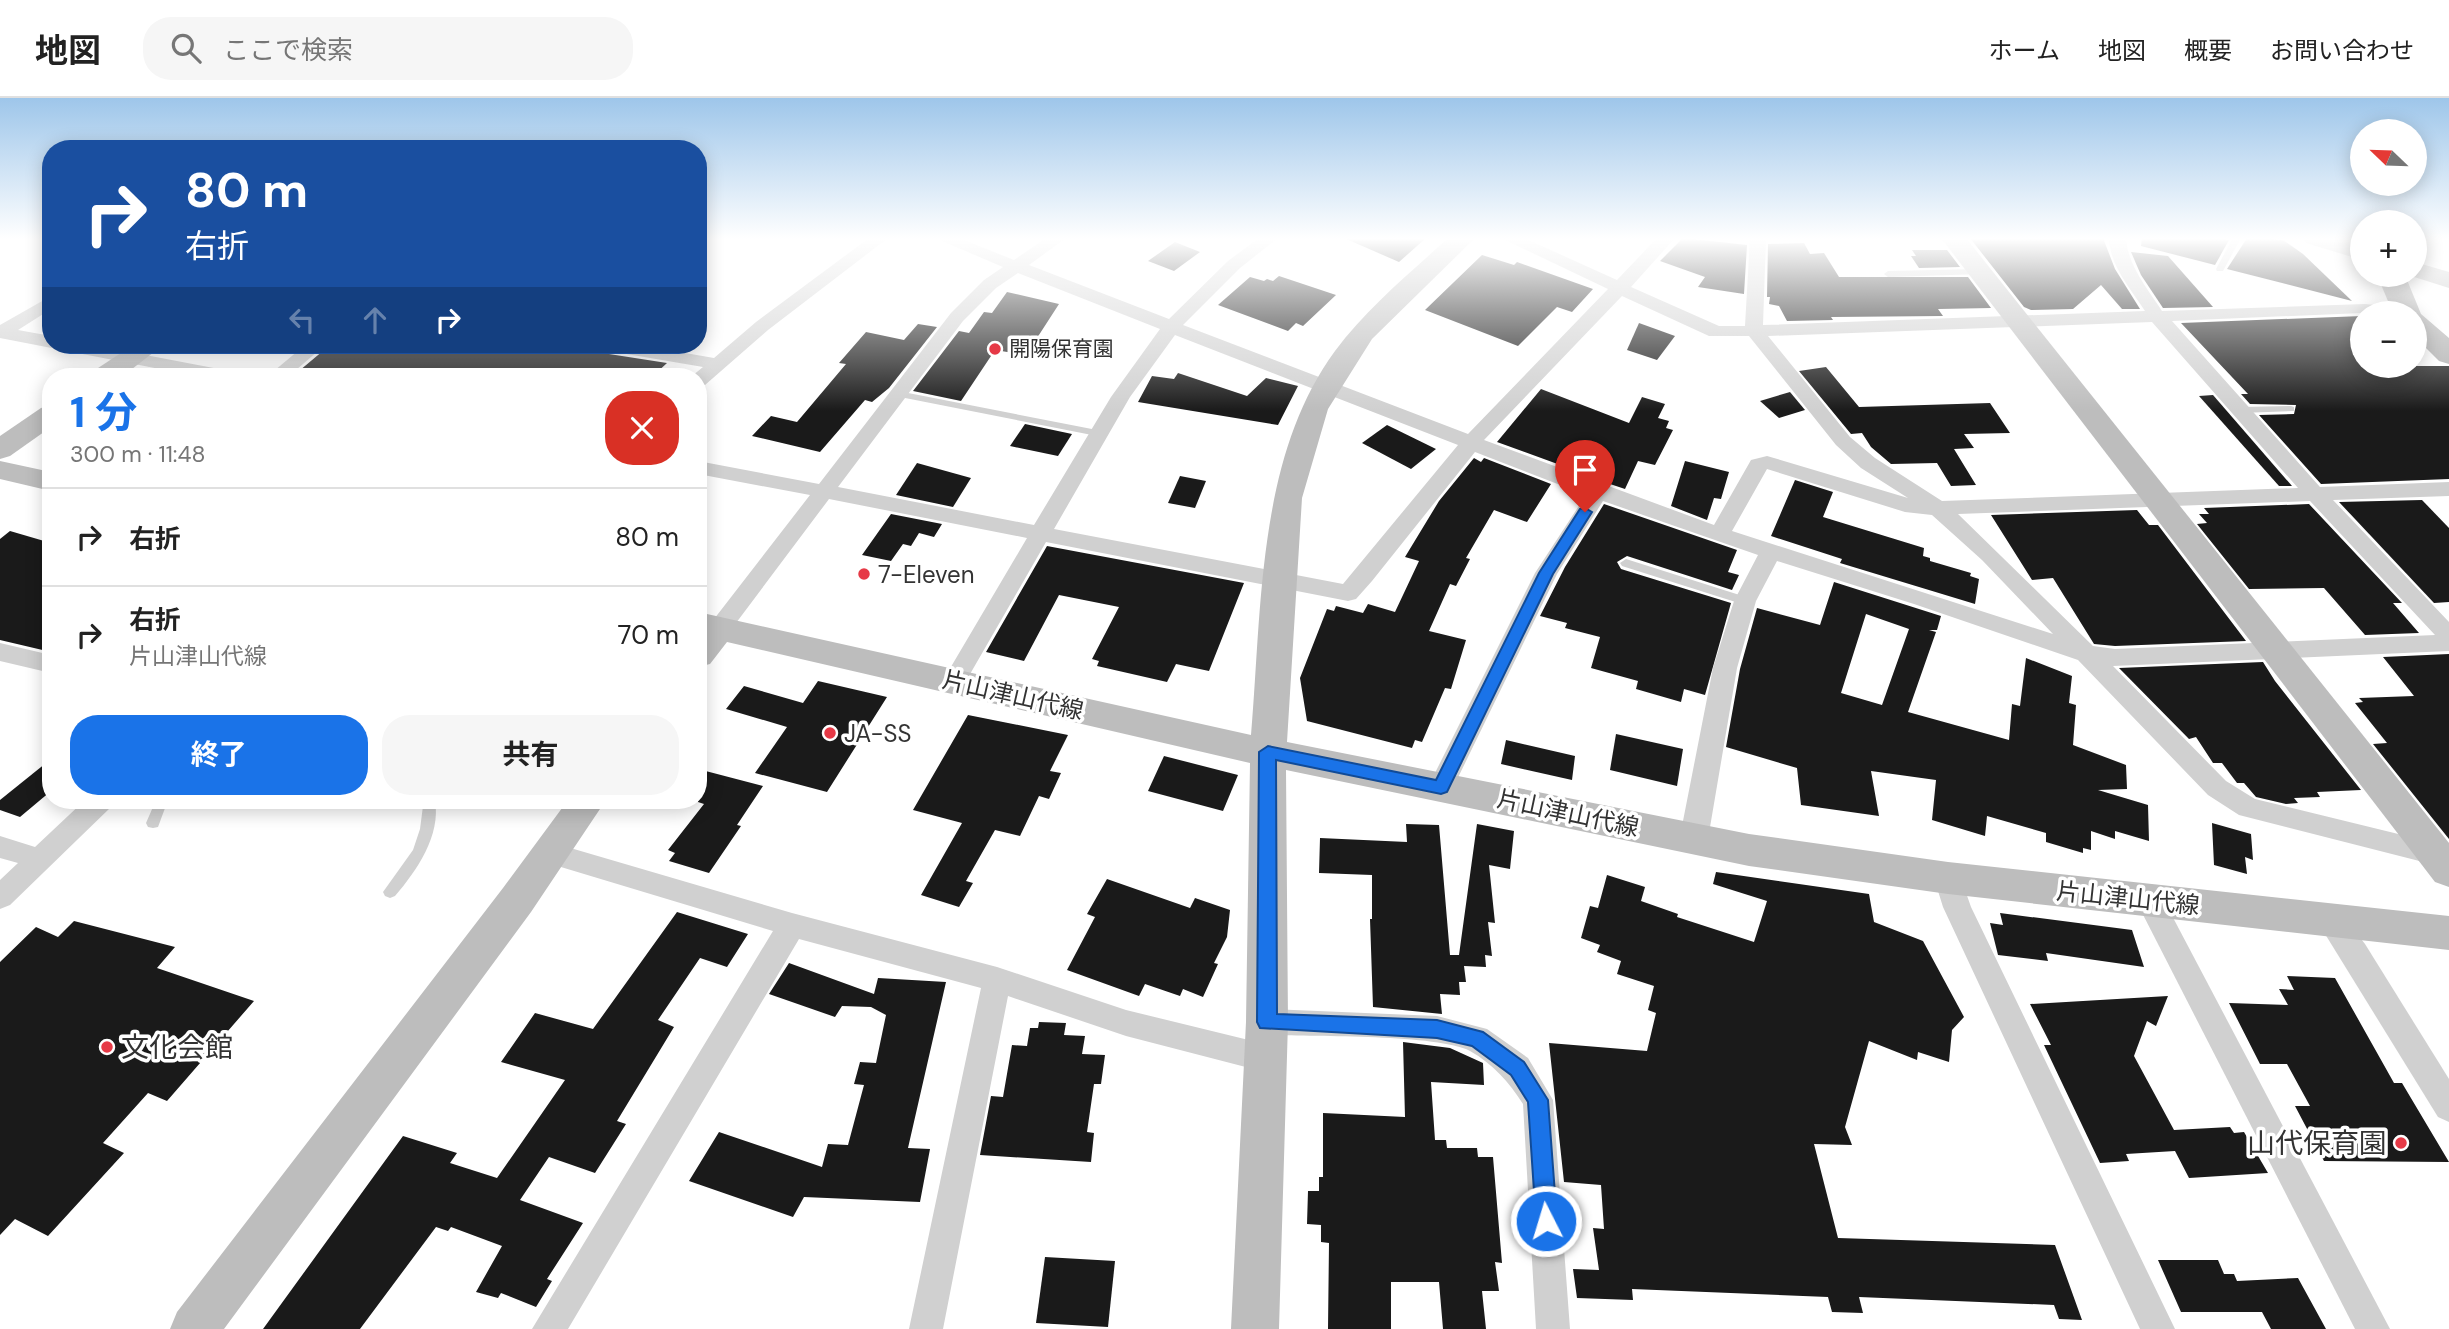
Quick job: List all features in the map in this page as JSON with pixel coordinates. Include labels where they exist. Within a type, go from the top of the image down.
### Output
[{"type":"main road","points":[[2427,333],[2449,355]]},
{"type":"street","points":[[707,372],[805,295]]},
{"type":"street","points":[[707,634],[825,490],[957,317],[979,295]]},
{"type":"street","points":[[1087,295],[1598,492],[1721,532],[1771,552],[1922,598],[2087,654],[2115,658],[2449,643]]},
{"type":"street","points":[[954,682],[1124,387],[1169,327],[1202,295]]},
{"type":"street","points":[[1255,1329],[1267,1022],[1268,752],[1287,498],[1300,447],[1326,387],[1363,333],[1403,295]]},
{"type":"street","points":[[707,469],[1348,593],[1381,558],[1471,443],[1609,295]]},
{"type":"street","points":[[1638,295],[1716,332],[2350,310]]},
{"type":"street","points":[[1756,295],[1754,330],[1803,395],[1843,441],[1868,463],[1938,508],[2033,596],[2217,788],[2248,808],[2442,862]]},
{"type":"street","points":[[1997,295],[2442,862]]},
{"type":"street","points":[[2143,295],[2157,316],[2314,493],[2449,636]]},
{"type":"street","points":[[1,332],[42,306]]},
{"type":"street","points":[[1,332],[42,340]]},
{"type":"street","points":[[117,368],[137,354]]},
{"type":"street","points":[[147,354],[196,368]]},
{"type":"street","points":[[287,368],[305,354]]},
{"type":"street","points":[[662,354],[716,363]]},
{"type":"street","points":[[0,450],[42,420]]},
{"type":"street","points":[[1721,532],[1758,465],[1767,461],[1913,507],[2449,489]]},
{"type":"street","points":[[0,470],[42,480]]},
{"type":"street","points":[[1441,787],[1546,573],[1598,492]]},
{"type":"street","points":[[1695,839],[1696,821],[1725,668],[1745,601],[1771,552]]},
{"type":"street","name":"片山津山代線","points":[[707,636],[954,682],[1268,752],[1749,850],[1948,878],[2449,933]]},
{"type":"street","points":[[0,652],[42,662]]},
{"type":"street","points":[[0,897],[93,809]]},
{"type":"street","points":[[194,1329],[550,853],[580,809]]},
{"type":"street","points":[[0,847],[40,859]]},
{"type":"street","points":[[550,853],[792,925],[997,980],[1126,1023],[1265,1058]]},
{"type":"street","points":[[1948,878],[1957,907],[2158,1329]]},
{"type":"street","points":[[2150,901],[2373,1329]]},
{"type":"street","points":[[2331,921],[2355,953],[2449,1107]]},
{"type":"street","points":[[549,1329],[792,925]]},
{"type":"street","points":[[926,1329],[997,980]]},
{"type":"street","points":[[1267,1022],[1437,1029],[1477,1039],[1517,1068],[1538,1100],[1553,1329]]},
{"type":"lane","points":[[898,394],[1097,433]]},
{"type":"lane","points":[[2241,410],[2291,409]]},
{"type":"lane","points":[[1626,563],[1745,601]]},
{"type":"lane","points":[[153,823],[158,809]]},
{"type":"lane","points":[[390,892],[421,852],[429,831],[428,809]]},
{"type":"building","points":[[1005,295],[1022,295],[1059,304],[1026,355],[995,350],[961,401],[913,391],[959,331],[969,333],[984,312],[992,313]]},
{"type":"building","points":[[1229,295],[1336,295],[1303,326],[1296,323],[1288,331],[1218,305]]},
{"type":"building","points":[[1440,295],[1587,295],[1572,312],[1557,307],[1518,346],[1425,310]]},
{"type":"building","points":[[1982,295],[1991,308],[1938,309],[1943,316],[1831,317],[1833,320],[1787,321],[1779,306],[1769,304],[1770,297],[1767,297]]},
{"type":"building","points":[[2015,295],[2089,295],[2073,309],[2031,310],[2024,307]]},
{"type":"building","points":[[2110,295],[2132,295],[2140,309],[2122,309]]},
{"type":"building","points":[[2155,295],[2203,295],[2213,307],[2163,308]]},
{"type":"building","points":[[2330,295],[2346,295],[2352,301]]},
{"type":"building","points":[[2350,316],[2350,378],[2427,378],[2427,366],[2449,366],[2449,479],[2321,484],[2259,415],[2294,414],[2296,405],[2250,404],[2241,394],[2248,394],[2181,323]]},
{"type":"building","points":[[1639,323],[1675,336],[1657,360],[1627,350]]},
{"type":"building","points":[[918,324],[937,327],[889,388],[872,402],[865,400],[820,452],[752,436],[771,416],[797,422],[846,364],[839,363],[866,332],[904,340]]},
{"type":"building","points":[[319,354],[609,354],[667,363],[662,368],[303,368]]},
{"type":"building","points":[[1826,367],[1859,407],[1990,403],[2010,433],[1964,434],[1974,448],[1954,449],[1976,485],[1951,486],[1937,463],[1891,464],[1871,447],[1862,433],[1851,434],[1799,371]]},
{"type":"building","points":[[1178,373],[1247,396],[1266,378],[1298,386],[1278,425],[1138,402],[1152,376],[1174,379]]},
{"type":"building","points":[[1541,389],[1629,423],[1642,397],[1665,404],[1658,418],[1669,421],[1666,428],[1673,430],[1655,465],[1638,461],[1625,489],[1601,481],[1603,477],[1497,442]]},
{"type":"building","points":[[1790,392],[1805,410],[1779,418],[1760,401]]},
{"type":"building","points":[[2213,395],[2292,486],[2279,486],[2199,396]]},
{"type":"building","points":[[1025,424],[1072,434],[1058,456],[1010,446]]},
{"type":"building","points":[[1387,425],[1436,449],[1411,469],[1362,443]]},
{"type":"building","points":[[1474,458],[1481,462],[1484,458],[1551,484],[1527,522],[1494,510],[1466,558],[1470,559],[1456,586],[1450,584],[1429,631],[1466,640],[1451,689],[1445,688],[1422,742],[1415,740],[1412,748],[1307,721],[1300,678],[1327,609],[1334,611],[1336,606],[1363,613],[1368,604],[1395,612],[1419,561],[1405,557],[1439,501]]},
{"type":"building","points":[[1685,461],[1729,472],[1721,499],[1714,498],[1707,520],[1671,506]]},
{"type":"building","points":[[917,463],[971,478],[953,507],[896,495]]},
{"type":"building","points":[[1180,476],[1206,481],[1195,508],[1168,503]]},
{"type":"building","points":[[1795,480],[1833,492],[1823,517],[1924,548],[1923,556],[1930,558],[1930,561],[1971,573],[1970,576],[1979,579],[1975,604],[1840,563],[1842,559],[1771,536]]},
{"type":"building","points":[[2422,500],[2449,528],[2449,602],[2434,603],[2339,502]]},
{"type":"building","points":[[1604,504],[1737,550],[1728,572],[1739,575],[1732,590],[1627,556],[1617,562],[1621,569],[1731,603],[1705,695],[1684,689],[1681,702],[1636,689],[1638,681],[1591,668],[1600,637],[1565,628],[1567,623],[1540,616],[1565,567]]},
{"type":"building","points":[[2309,504],[2402,603],[2393,603],[2419,633],[2365,635],[2324,588],[2249,589],[2197,524],[2207,523],[2199,514],[2209,514],[2204,508]]},
{"type":"building","points":[[2137,510],[2149,525],[2158,525],[2246,641],[2115,646],[2094,644],[2053,578],[2032,580],[1991,515]]},
{"type":"building","points":[[891,514],[942,524],[934,537],[919,533],[911,546],[903,544],[891,561],[862,555]]},
{"type":"building","points":[[10,531],[42,540],[42,650],[0,640],[0,539]]},
{"type":"building","points":[[1047,546],[1244,583],[1209,671],[1176,664],[1167,682],[1097,666],[1099,661],[1092,659],[1119,607],[1059,595],[1024,661],[986,652]]},
{"type":"building","points":[[1834,582],[1941,616],[1937,630],[1929,630],[1936,632],[1908,712],[2009,740],[2012,704],[2020,706],[2026,658],[2072,676],[2069,703],[2076,705],[2073,745],[2126,765],[2127,789],[2098,790],[2148,805],[2149,841],[2115,831],[2115,839],[2091,831],[2091,850],[2083,848],[2083,853],[2046,842],[2046,833],[1987,816],[1985,836],[1932,820],[1936,780],[1871,771],[1879,816],[1801,805],[1797,768],[1726,747],[1740,669],[1757,608],[1820,625]],"holes":[[[1866,614],[1909,629],[1882,705],[1841,693]]]},
{"type":"building","points":[[2449,654],[2449,839],[2373,744],[2387,743],[2355,703],[2363,702],[2359,698],[2414,696],[2383,657]]},
{"type":"building","points":[[2263,662],[2361,790],[2317,792],[2320,797],[2294,798],[2298,803],[2286,804],[2256,797],[2244,783],[2237,783],[2222,763],[2213,763],[2196,737],[2189,739],[2119,668]]},
{"type":"building","points":[[818,681],[887,697],[827,792],[755,773],[787,727],[726,709],[744,686],[803,703]]},
{"type":"building","points":[[968,715],[1068,735],[1050,771],[1061,773],[1049,799],[1039,796],[1020,836],[995,830],[966,881],[973,883],[959,907],[921,895],[962,823],[913,810]]},
{"type":"building","points":[[1616,734],[1683,749],[1677,786],[1610,770]]},
{"type":"building","points":[[1506,740],[1575,756],[1572,780],[1501,764]]},
{"type":"building","points":[[1164,756],[1238,775],[1223,811],[1148,791]]},
{"type":"building","points":[[42,766],[42,799],[20,817],[0,810],[0,800]]},
{"type":"building","points":[[707,771],[763,786],[737,825],[741,826],[709,873],[669,861],[675,853],[668,850],[700,809],[707,809]]},
{"type":"building","points":[[2212,823],[2251,834],[2253,860],[2245,857],[2247,874],[2214,865]]},
{"type":"building","points":[[1406,824],[1439,825],[1450,955],[1459,955],[1477,824],[1514,831],[1510,869],[1489,865],[1495,923],[1488,922],[1492,956],[1485,955],[1486,967],[1464,966],[1466,982],[1459,982],[1460,995],[1440,994],[1442,1014],[1373,1007],[1370,919],[1372,875],[1319,873],[1320,838],[1407,842]]},
{"type":"building","points":[[1716,872],[1869,894],[1874,922],[1923,941],[1964,1017],[1952,1030],[1949,1062],[1918,1052],[1917,1060],[1869,1041],[1845,1127],[1852,1145],[1814,1144],[1838,1238],[2055,1245],[2082,1320],[2059,1319],[2054,1305],[1859,1297],[1863,1313],[1832,1312],[1828,1297],[1632,1289],[1633,1300],[1577,1298],[1573,1269],[1599,1270],[1593,1228],[1604,1229],[1601,1185],[1564,1182],[1549,1043],[1647,1051],[1656,1013],[1648,1010],[1654,986],[1617,974],[1621,961],[1597,952],[1600,945],[1581,938],[1590,906],[1598,908],[1607,875],[1645,887],[1641,901],[1678,914],[1677,917],[1754,942],[1767,901],[1713,884]]},
{"type":"building","points":[[1107,879],[1190,908],[1195,898],[1230,910],[1227,937],[1214,963],[1218,964],[1203,997],[1183,989],[1180,996],[1145,984],[1139,996],[1067,970],[1095,917],[1087,914]]},
{"type":"building","points":[[677,912],[748,934],[727,967],[700,958],[658,1020],[674,1027],[617,1121],[626,1124],[595,1173],[549,1157],[520,1200],[583,1223],[547,1279],[552,1281],[536,1307],[501,1293],[498,1298],[476,1292],[502,1246],[451,1227],[448,1231],[436,1227],[360,1329],[263,1329],[403,1136],[457,1153],[450,1163],[497,1178],[565,1080],[501,1062],[535,1013],[593,1029]]},
{"type":"building","points":[[2000,913],[2132,930],[2144,967],[2046,953],[2048,961],[1998,955],[1990,923],[2003,925]]},
{"type":"building","name":"文化会館","points":[[74,921],[175,947],[157,968],[254,1001],[167,1101],[148,1093],[103,1143],[124,1153],[48,1236],[15,1219],[0,1235],[0,962],[36,927],[58,937]]},
{"type":"building","points":[[789,963],[874,994],[878,978],[946,982],[908,1148],[930,1149],[920,1202],[804,1197],[793,1217],[689,1181],[719,1132],[822,1167],[828,1144],[848,1145],[864,1085],[854,1084],[860,1062],[876,1063],[886,1015],[871,1007],[842,1006],[835,1017],[769,994]]},
{"type":"building","points":[[2287,976],[2335,978],[2394,1083],[2402,1083],[2449,1162],[2324,1161],[2295,1106],[2310,1106],[2287,1064],[2260,1064],[2229,1003],[2288,1005],[2279,989],[2294,990]]},
{"type":"building","points":[[2168,996],[2156,1026],[2147,1021],[2134,1056],[2174,1130],[2230,1127],[2234,1133],[2244,1132],[2268,1173],[2189,1178],[2175,1151],[2126,1154],[2129,1161],[2100,1163],[2044,1045],[2051,1045],[2030,1004]]},
{"type":"building","points":[[1039,1022],[1066,1023],[1064,1035],[1085,1036],[1082,1054],[1105,1055],[1101,1084],[1094,1084],[1087,1132],[1094,1133],[1091,1162],[980,1155],[991,1096],[1003,1097],[1012,1045],[1027,1046],[1030,1028],[1038,1028]]},
{"type":"building","points":[[1403,1042],[1450,1048],[1483,1063],[1484,1085],[1431,1082],[1435,1140],[1446,1140],[1447,1148],[1477,1148],[1478,1157],[1493,1157],[1502,1263],[1495,1262],[1499,1291],[1482,1291],[1486,1329],[1443,1329],[1439,1282],[1391,1282],[1391,1329],[1328,1329],[1329,1243],[1321,1242],[1321,1225],[1307,1224],[1308,1191],[1319,1191],[1319,1177],[1323,1177],[1323,1113],[1405,1117]]},
{"type":"building","points":[[1045,1257],[1115,1261],[1108,1327],[1036,1323]]},
{"type":"building","points":[[2158,1260],[2218,1260],[2224,1274],[2234,1274],[2237,1281],[2298,1278],[2326,1329],[2271,1329],[2262,1312],[2181,1312]]},
{"type":"place","name":"開陽保育園","points":[[995,349]]},
{"type":"place","name":"7-Eleven","points":[[864,574]]},
{"type":"place","name":"JA-SS","points":[[830,733]]},
{"type":"place","name":"文化会館","points":[[107,1047]]},
{"type":"place","name":"山代保育園","points":[[2401,1143]]},
{"type":"route","points":[[1546,1221],[1538,1100],[1517,1068],[1477,1039],[1437,1029],[1267,1022],[1268,752],[1441,787],[1446,772],[1546,573],[1585,512]]}]
